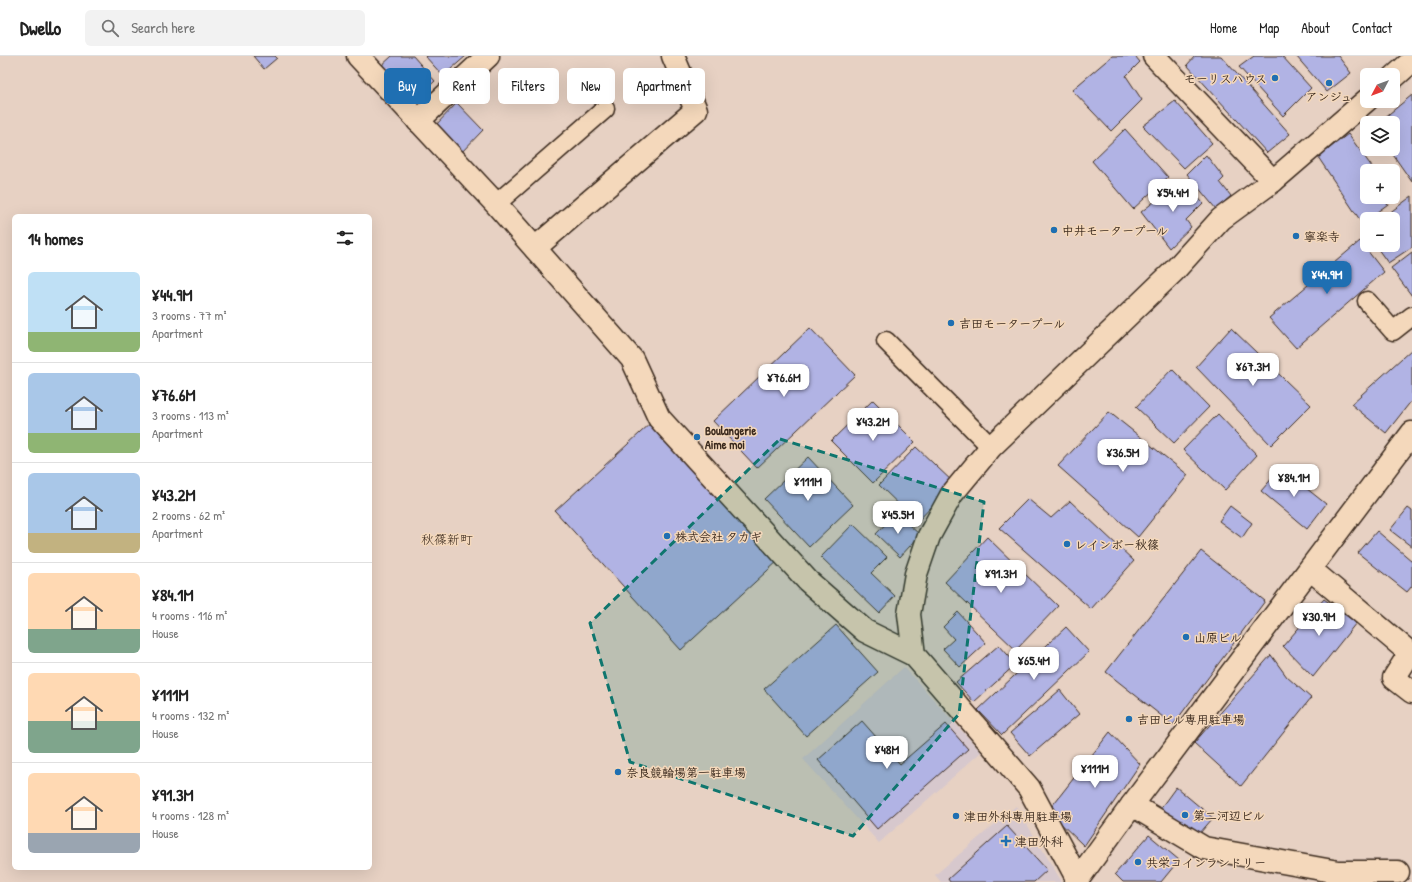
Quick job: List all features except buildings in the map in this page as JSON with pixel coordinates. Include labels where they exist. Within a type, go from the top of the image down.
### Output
[{"type":"street","points":[[358,56],[496,204],[632,359],[658,418],[808,581],[865,631],[914,655],[1030,788],[1077,881],[1132,805],[1412,432]]},
{"type":"street","points":[[418,121],[488,56]]},
{"type":"street","points":[[535,248],[696,110],[674,56]]},
{"type":"street","points":[[1154,56],[1274,181]]},
{"type":"street","points":[[1400,72],[1412,61]]},
{"type":"street","points":[[914,655],[909,614],[916,574],[929,536],[952,494],[991,447],[1173,272],[1221,219],[1274,181],[1360,106]]},
{"type":"street","points":[[1310,569],[1410,653],[1394,678],[1412,692]]},
{"type":"street","points":[[1132,805],[1204,848],[1338,872],[1398,872]]},
{"type":"lane","points":[[496,204],[605,109]]},
{"type":"lane","points":[[1367,301],[1394,331],[1412,316]]},
{"type":"lane","points":[[886,341],[991,447]]},
{"type":"highlighted area","points":[[780,439],[984,502],[959,714],[853,836],[630,762],[590,623]]},
{"type":"shaded area","points":[[904,667],[981,752],[879,843],[803,759]]},
{"type":"shaded area","name":"津田外科","points":[[1016,806],[1062,882],[941,882],[935,875]]},
{"type":"place","name":"モーリスハウス","points":[[1275,78]]},
{"type":"place","name":"アンジュ","points":[[1329,83]]},
{"type":"place","name":"中井モータープール","points":[[1054,230]]},
{"type":"place","name":"寧楽寺","points":[[1296,236]]},
{"type":"place","name":"吉田モータープール","points":[[951,323]]},
{"type":"place","name":"Boulangerie Aime moi","points":[[697,437]]},
{"type":"place","name":"株式会社 タカギ","points":[[667,536]]},
{"type":"place","name":"レインボー秋篠","points":[[1067,544]]},
{"type":"place","name":"山原ビル","points":[[1186,637]]},
{"type":"place","name":"吉田ビル専用駐車場","points":[[1129,719]]},
{"type":"place","name":"奈良競輪場第一駐車場","points":[[618,772]]},
{"type":"place","name":"第二河辺ビル","points":[[1185,815]]},
{"type":"place","name":"津田外科専用駐車場","points":[[956,816]]},
{"type":"place","name":"津田外科","points":[[1006,841]]},
{"type":"place","name":"共栄コインランドリー","points":[[1138,862]]},
{"type":"district","name":"秋篠新町","points":[[447,539]]}]
